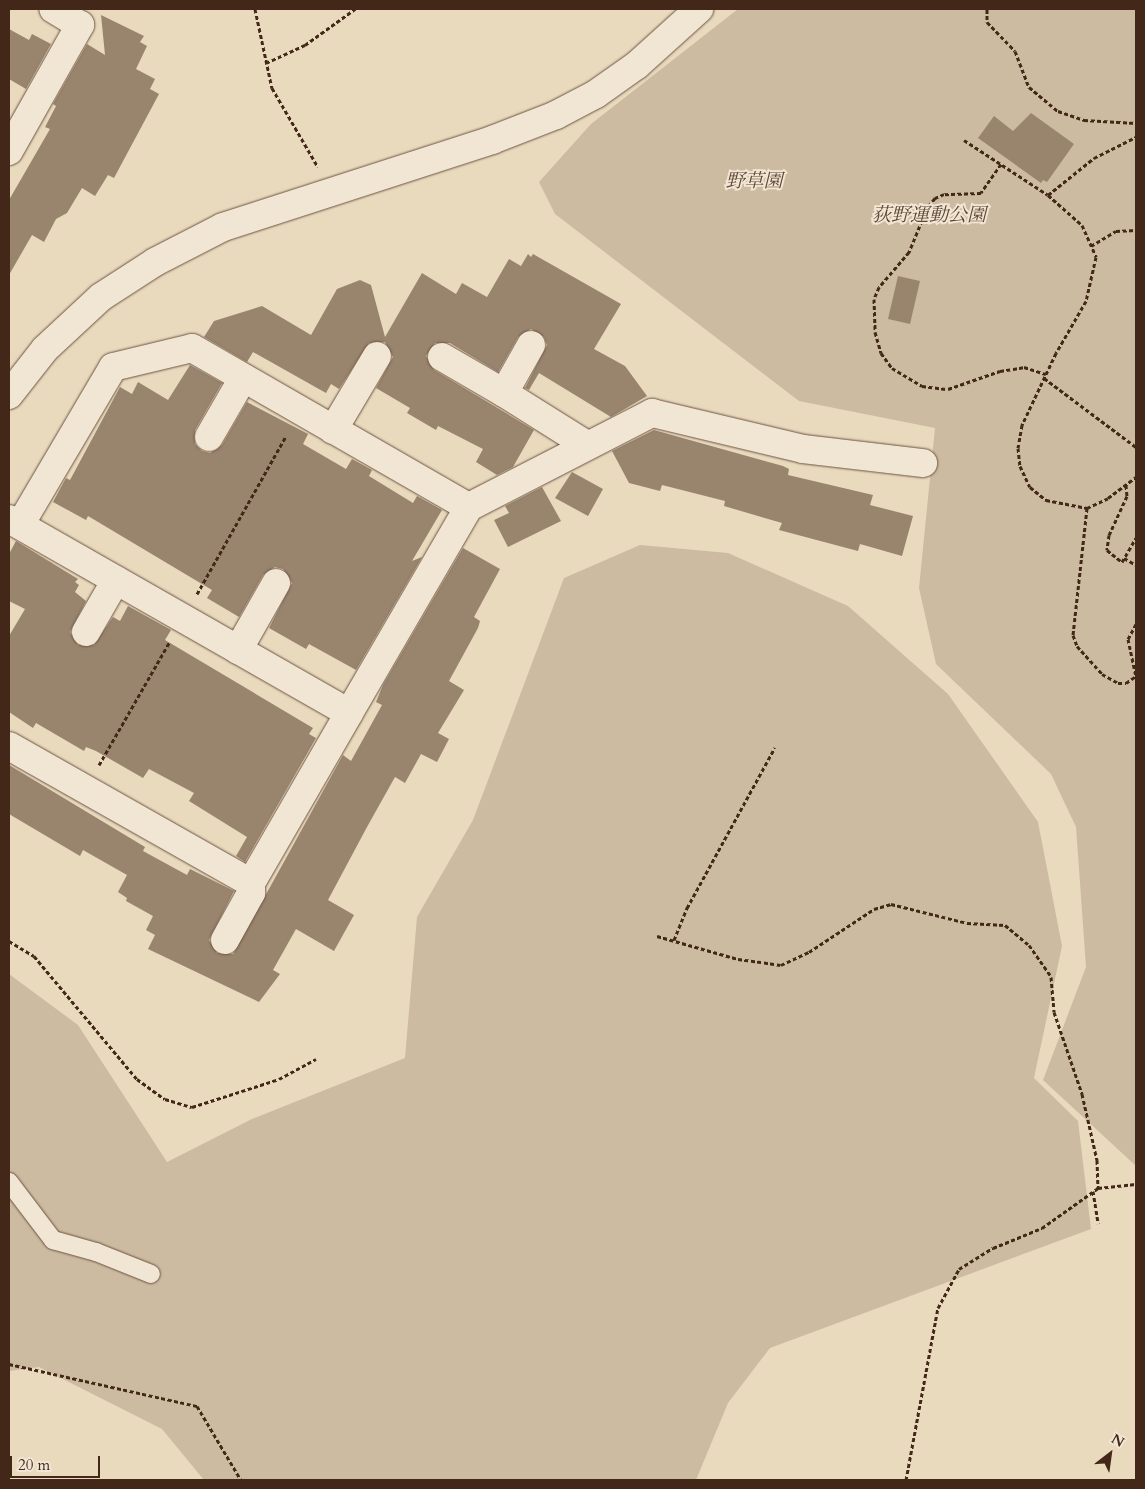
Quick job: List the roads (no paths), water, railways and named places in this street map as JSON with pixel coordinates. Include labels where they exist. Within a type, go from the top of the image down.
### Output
[{"type":"street","points":[[9,151],[80,25],[53,9]]},
{"type":"street","points":[[9,395],[45,349],[101,297],[148,267],[223,226],[474,146],[556,115],[596,94],[638,65],[699,9]]},
{"type":"street","points":[[504,393],[531,346]]},
{"type":"street","points":[[349,713],[14,522],[113,367],[192,348],[469,507]]},
{"type":"street","points":[[333,430],[376,356]]},
{"type":"street","points":[[442,357],[587,445]]},
{"type":"street","points":[[209,437],[243,378]]},
{"type":"street","points":[[225,940],[251,893],[251,883],[469,507],[652,413],[891,472],[923,463]]},
{"type":"street","points":[[86,632],[116,580]]},
{"type":"street","points":[[238,650],[276,583]]},
{"type":"street","points":[[9,746],[251,883]]},
{"type":"lane","points":[[9,1182],[53,1240],[96,1252],[151,1274]]},
{"type":"park label","name":"野草園","points":[[754,182]]},
{"type":"park label","name":"荻野運動公園","points":[[929,216]]}]
